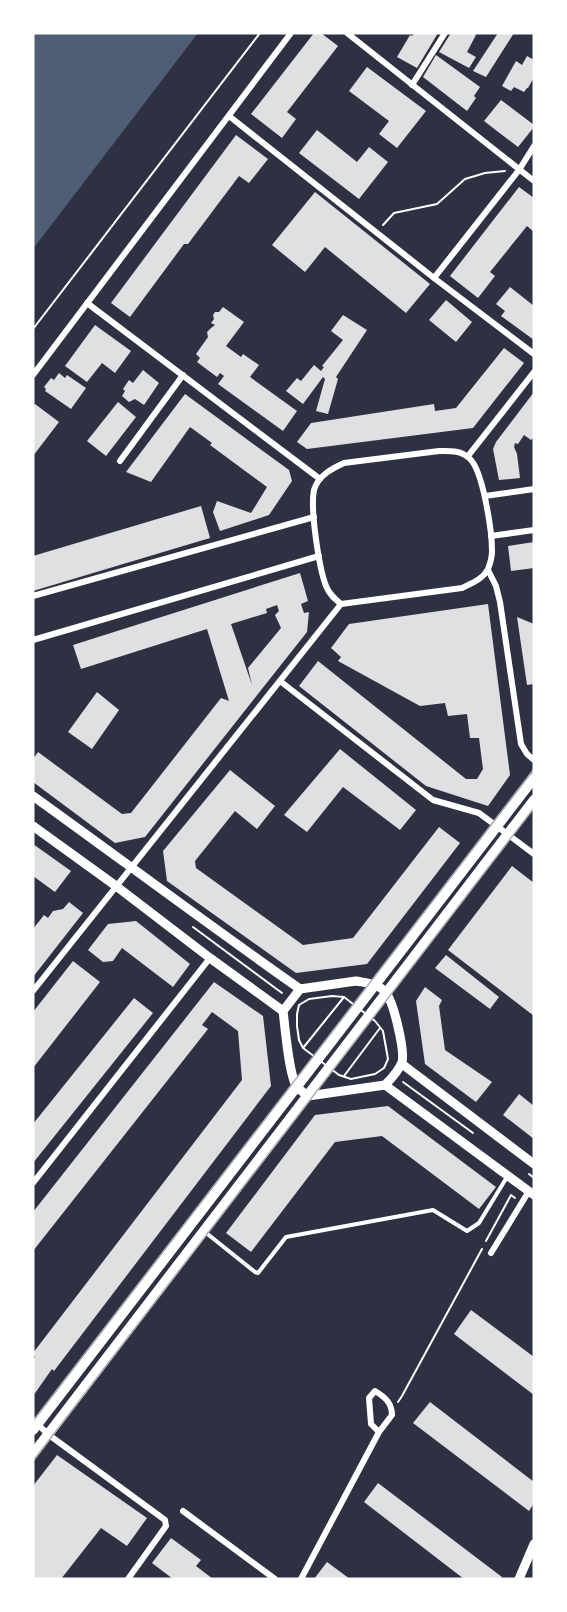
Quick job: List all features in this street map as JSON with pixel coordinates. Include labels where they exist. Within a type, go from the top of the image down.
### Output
[{"type":"main road","points":[[35,1424],[534,778]]},
{"type":"main road","points":[[33,1454],[534,800]]},
{"type":"street","points":[[33,375],[291,33]]},
{"type":"street","points":[[347,33],[534,181]]},
{"type":"street","points":[[412,85],[445,33]]},
{"type":"street","points":[[229,116],[534,354]]},
{"type":"street","points":[[434,278],[519,170],[534,146]]},
{"type":"street","points":[[87,303],[320,479]]},
{"type":"street","points":[[468,456],[534,372]]},
{"type":"street","points":[[120,461],[183,375]]},
{"type":"street","points":[[33,991],[341,604],[462,588],[479,580],[488,570],[493,553],[485,496],[476,464],[468,456],[457,451],[438,451],[344,463],[330,470],[320,479],[314,490],[314,517],[319,556],[327,587],[341,604]]},
{"type":"street","points":[[485,496],[534,489]]},
{"type":"street","points":[[33,596],[314,517]]},
{"type":"street","points":[[491,536],[534,530]]},
{"type":"street","points":[[33,640],[319,556]]},
{"type":"street","points":[[488,570],[496,586],[500,602],[521,744],[534,760]]},
{"type":"street","points":[[280,681],[433,800],[479,813],[534,854]]},
{"type":"street","points":[[33,796],[300,989],[356,981],[375,984],[386,993],[395,1009],[403,1055],[402,1064],[385,1085],[308,1096],[296,1087],[290,1065],[283,1011],[300,989]]},
{"type":"street","points":[[33,826],[283,1011]]},
{"type":"street","points":[[33,1183],[210,958]]},
{"type":"street","points":[[402,1064],[534,1164]]},
{"type":"street","points":[[385,1085],[531,1193],[522,1203],[491,1253]]},
{"type":"street","points":[[301,1579],[380,1432],[392,1415],[392,1408],[387,1400],[375,1391],[369,1398],[371,1424],[380,1432]]},
{"type":"street","points":[[35,1424],[165,1520],[166,1526],[128,1579]]},
{"type":"street","points":[[183,1511],[275,1579]]},
{"type":"street","points":[[519,1579],[534,1544]]},
{"type":"lane","points":[[205,1231],[258,1273],[286,1237],[433,1210],[467,1232],[479,1222],[508,1176]]},
{"type":"path","points":[[33,329],[260,33]]},
{"type":"path","points":[[377,232],[394,213],[437,204],[465,179],[485,172],[519,170]]},
{"type":"path","points":[[344,997],[303,1048],[297,1026],[299,1005],[309,999],[344,997]]},
{"type":"path","points":[[380,1028],[383,1031],[388,1059],[384,1068],[375,1074],[351,1079],[344,1076],[380,1028]]},
{"type":"path","points":[[394,1074],[478,1137]]},
{"type":"path","points":[[525,1171],[534,1178]]},
{"type":"path","points":[[392,1408],[402,1396],[511,1195],[522,1203]]},
{"type":"water","points":[[33,33],[198,33],[33,249]]},
{"type":"building","points":[[314,33],[321,33],[338,46],[287,112],[296,119],[282,138],[251,114]]},
{"type":"building","points":[[438,33],[417,68],[397,57],[410,35]]},
{"type":"building","points":[[451,33],[476,35],[467,52],[476,57],[469,68],[439,52]]},
{"type":"building","points":[[498,33],[514,33],[486,77],[473,71]]},
{"type":"building","points":[[436,55],[480,87],[467,111],[423,77]]},
{"type":"building","points":[[527,56],[534,60],[534,77],[528,88],[524,92],[514,87],[511,91],[502,86],[516,61],[522,65]]},
{"type":"building","points":[[367,67],[426,111],[397,148],[379,134],[389,121],[349,91]]},
{"type":"building","points":[[501,100],[534,125],[518,147],[484,121]]},
{"type":"building","points":[[317,130],[357,162],[369,147],[388,162],[359,199],[299,153]]},
{"type":"building","points":[[236,135],[268,159],[249,183],[239,176],[188,244],[184,244],[130,317],[111,303]]},
{"type":"building","points":[[519,187],[534,198],[534,232],[527,226],[490,272],[495,276],[478,298],[450,276]]},
{"type":"building","points":[[315,192],[430,284],[406,313],[325,247],[305,272],[272,245]]},
{"type":"building","points":[[510,287],[534,306],[534,340],[501,316],[505,311],[496,304]]},
{"type":"building","points":[[446,300],[472,322],[456,342],[429,320]]},
{"type":"building","points":[[223,307],[244,322],[226,346],[241,357],[243,354],[259,365],[250,377],[297,411],[283,431],[218,384],[224,376],[220,373],[217,377],[197,362],[200,358],[196,354],[208,337],[207,332],[215,325],[211,323],[214,319],[213,315]]},
{"type":"building","points":[[343,315],[367,330],[336,377],[338,379],[328,414],[316,411],[325,379],[323,377],[303,404],[286,391],[297,378],[301,381],[314,365],[321,371],[324,367],[322,366],[343,340],[331,331]]},
{"type":"building","points":[[95,325],[131,351],[115,373],[102,363],[87,382],[65,366]]},
{"type":"building","points":[[504,348],[524,363],[473,428],[307,449],[297,442],[311,423],[434,404],[435,411],[456,408]]},
{"type":"building","points":[[143,370],[159,383],[144,405],[135,399],[129,402],[122,396],[125,391],[123,389],[129,380],[133,383]]},
{"type":"building","points":[[59,373],[65,378],[67,375],[86,388],[71,409],[45,391],[44,387],[51,378],[54,380]]},
{"type":"building","points":[[534,392],[534,437],[531,440],[524,435],[514,447],[520,478],[499,480],[493,449]]},
{"type":"building","points":[[185,394],[289,470],[292,481],[269,515],[220,531],[213,512],[217,501],[251,513],[267,487],[210,445],[212,443],[190,427],[151,482],[126,472]]},
{"type":"building","points":[[118,402],[136,417],[106,456],[87,441]]},
{"type":"building","points":[[35,404],[59,422],[33,456],[33,407]]},
{"type":"building","points":[[201,506],[210,538],[33,591],[33,556]]},
{"type":"building","points":[[534,542],[534,568],[511,571],[508,546]]},
{"type":"building","points":[[300,573],[308,601],[301,604],[304,613],[309,612],[307,632],[145,837],[115,843],[33,782],[33,759],[38,752],[122,814],[131,813],[221,698],[229,701],[207,629],[81,669],[73,645]],"holes":[[[277,605],[279,611],[275,615],[281,628],[248,668],[252,685],[231,624],[267,613],[266,609]]]},
{"type":"building","points":[[488,604],[510,775],[488,806],[426,786],[299,686],[318,661],[466,779],[477,779],[483,769],[479,738],[470,738],[467,714],[448,716],[445,703],[420,706],[338,661],[341,657],[331,648],[349,624]]},
{"type":"building","points":[[517,617],[534,624],[534,684],[527,685]]},
{"type":"building","points":[[97,692],[119,710],[92,749],[68,732]]},
{"type":"building","points":[[340,749],[416,810],[400,830],[343,787],[307,832],[284,815]]},
{"type":"building","points":[[230,770],[275,806],[257,829],[235,811],[195,861],[196,868],[303,945],[353,938],[439,827],[460,843],[367,964],[296,973],[167,881],[163,851]]},
{"type":"building","points":[[33,844],[71,871],[55,892],[33,876]]},
{"type":"building","points":[[512,866],[534,883],[534,1016],[448,950]]},
{"type":"building","points":[[69,902],[83,913],[33,977],[33,929],[44,915],[48,918],[53,911],[63,909]]},
{"type":"building","points":[[136,921],[190,964],[173,987],[122,948],[113,961],[103,962],[88,950],[108,924]]},
{"type":"building","points":[[446,955],[499,997],[490,1009],[435,968]]},
{"type":"building","points":[[73,961],[100,982],[33,1068],[33,1012]]},
{"type":"building","points":[[214,982],[263,1016],[271,1086],[33,1396],[33,1360],[35,1357],[33,1353],[242,1080],[238,1031],[212,1012],[202,1025],[208,1029],[33,1251],[33,1212]]},
{"type":"building","points":[[425,987],[442,1000],[439,1006],[445,1050],[492,1082],[476,1102],[425,1064],[416,1001]]},
{"type":"building","points":[[134,998],[153,1013],[33,1163],[33,1124]]},
{"type":"building","points":[[519,1094],[534,1106],[534,1139],[503,1115]]},
{"type":"building","points":[[388,1106],[496,1187],[479,1209],[382,1136],[335,1142],[251,1252],[226,1233],[315,1115]]},
{"type":"building","points":[[471,1310],[534,1357],[534,1395],[454,1334]]},
{"type":"building","points":[[430,1402],[534,1482],[534,1503],[529,1511],[413,1423]]},
{"type":"building","points":[[57,1455],[147,1518],[127,1546],[101,1528],[61,1579],[33,1579],[33,1486]]},
{"type":"building","points":[[378,1483],[502,1577],[501,1579],[464,1579],[364,1502]]},
{"type":"building","points":[[171,1538],[201,1560],[196,1566],[213,1579],[173,1579],[152,1563]]},
{"type":"building","points":[[327,1562],[350,1579],[314,1579]]},
{"type":"tram line","points":[[33,1421],[534,769]]},
{"type":"tram line","points":[[33,1461],[534,808]]}]
